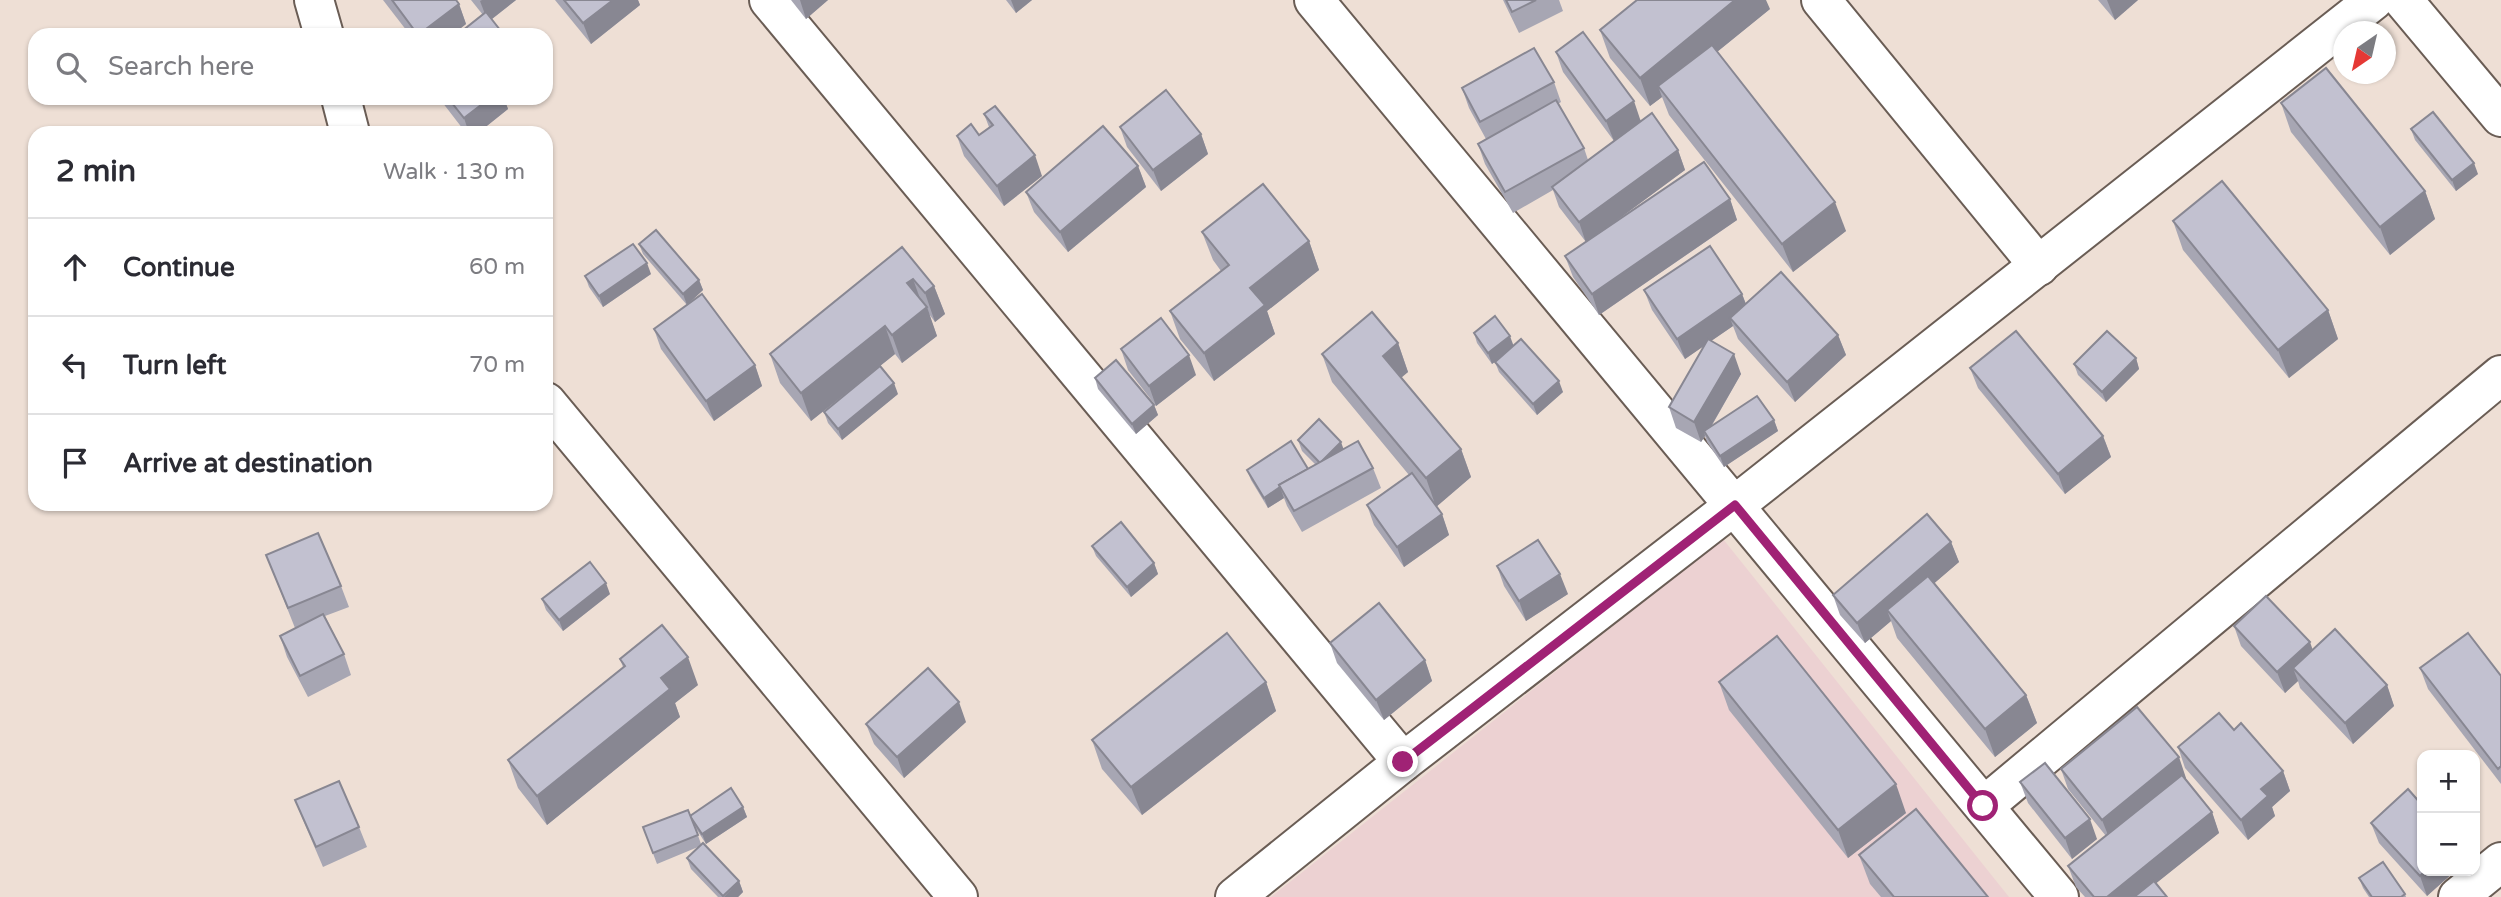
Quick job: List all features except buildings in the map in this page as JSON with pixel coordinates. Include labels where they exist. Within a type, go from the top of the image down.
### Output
[{"type":"street","points":[[314,0],[322,28]]},
{"type":"street","points":[[769,0],[1403,762]]},
{"type":"street","points":[[1314,0],[2059,897]]},
{"type":"street","points":[[1821,0],[2039,266]]},
{"type":"street","points":[[1235,897],[1403,762],[1735,505],[2374,0]]},
{"type":"street","points":[[2403,0],[2501,117]]},
{"type":"street","points":[[343,105],[348,126]]},
{"type":"street","points":[[1983,806],[2501,375]]},
{"type":"street","points":[[553,410],[958,897]]},
{"type":"street","points":[[2458,897],[2501,862]]},
{"type":"shaded area","points":[[1723,539],[2009,897],[1271,897]]},
{"type":"route","points":[[1403,762],[1735,505],[1983,806]]}]
